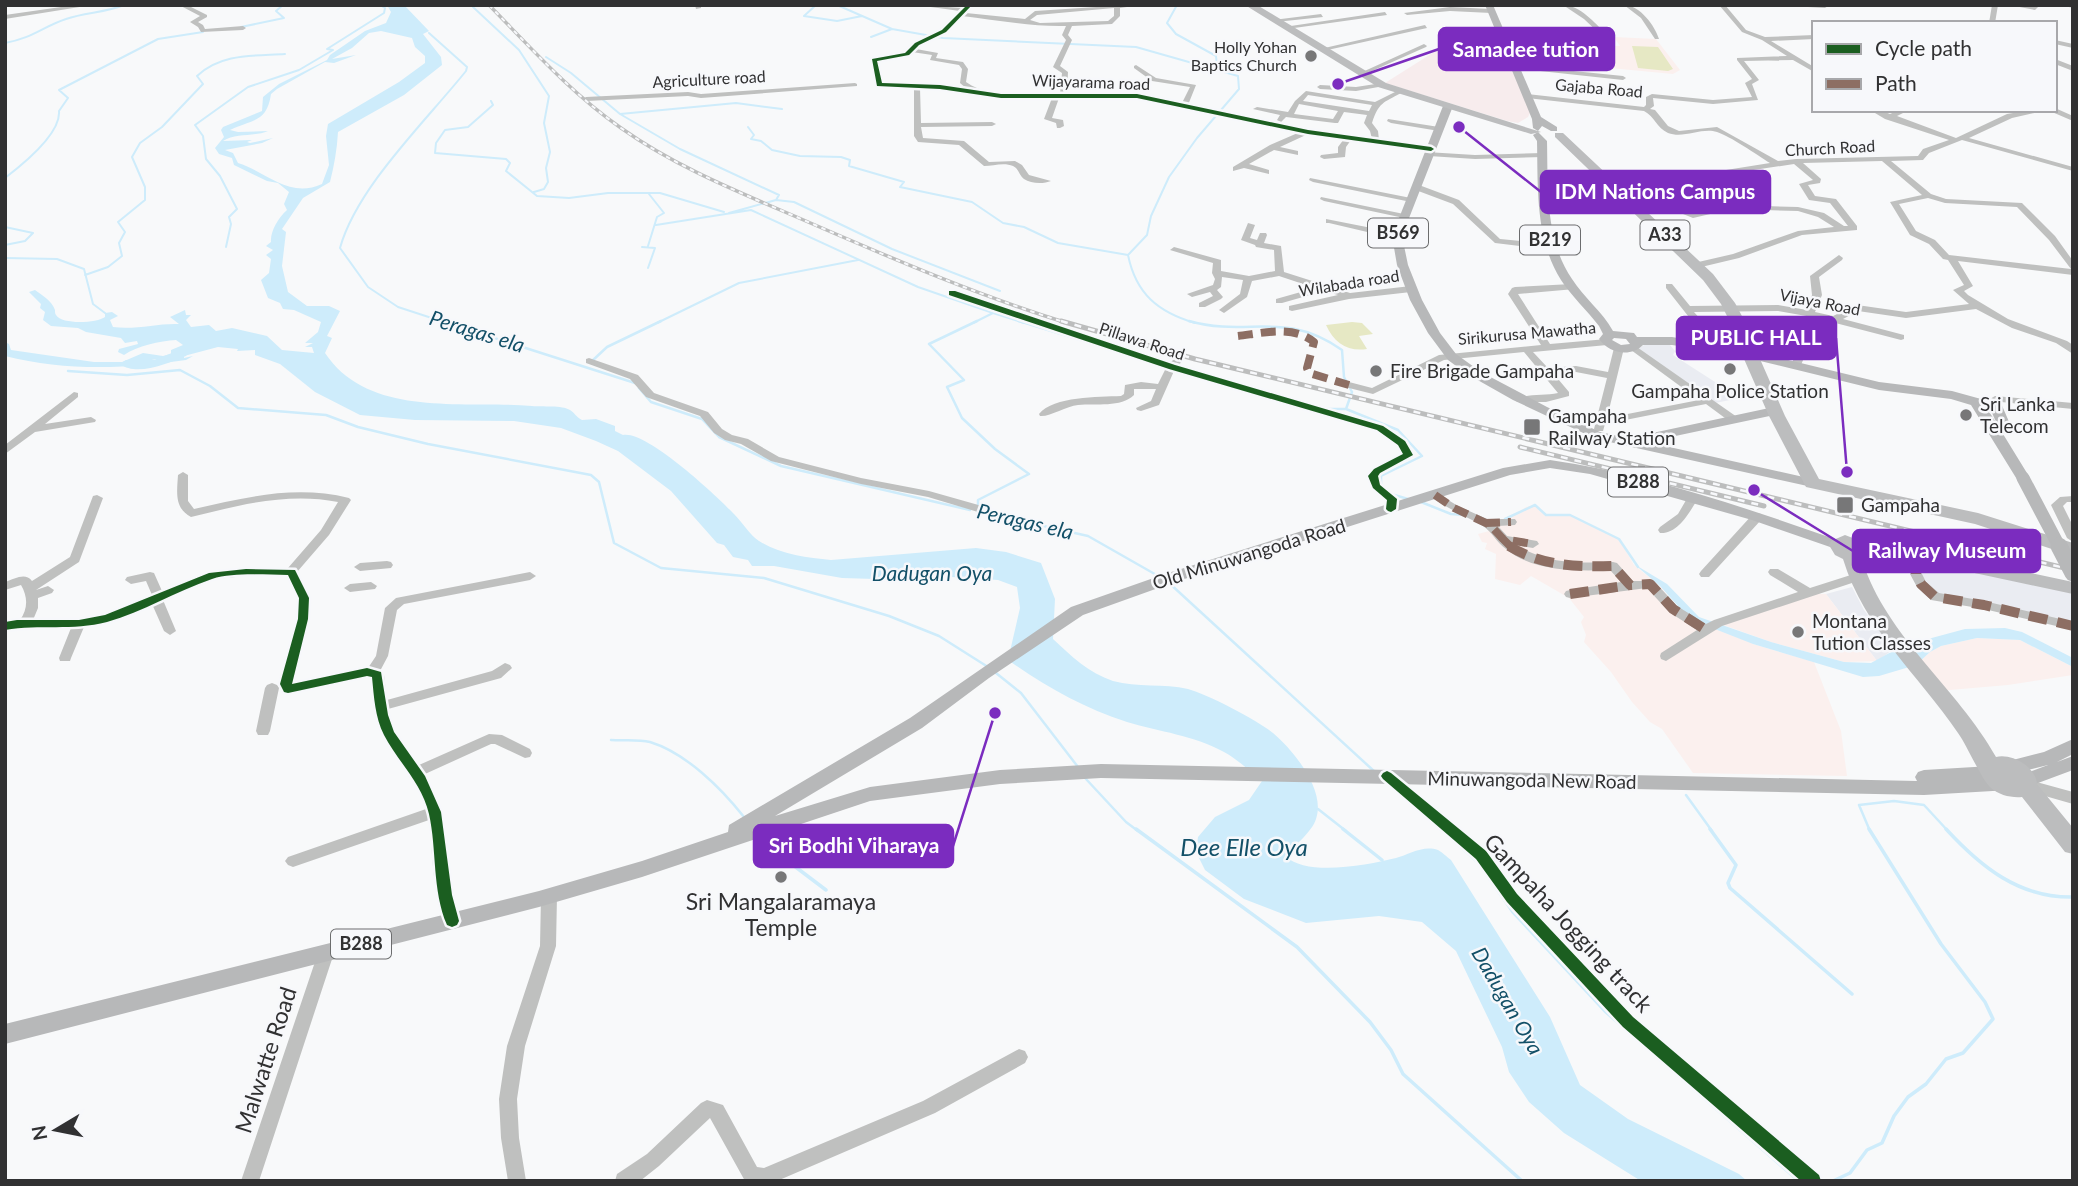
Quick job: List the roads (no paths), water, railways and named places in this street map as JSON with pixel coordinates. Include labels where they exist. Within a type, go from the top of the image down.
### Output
[{"type":"highway","name":"A33","points":[[1250,5],[1382,85],[1545,132],[1605,183],[1693,265],[1728,309],[1774,411],[1812,483]]},
{"type":"highway","points":[[1812,483],[1986,522],[2046,539],[2073,550]]},
{"type":"highway","points":[[2046,539],[2073,588]]},
{"type":"highway","points":[[2073,588],[1916,555],[1850,550],[1866,598],[1895,643],[1972,734],[2073,845]]},
{"type":"main road","points":[[1490,8],[1545,132]]},
{"type":"main road","name":"B569","points":[[1448,106],[1396,236],[1398,257],[1411,289],[1450,356],[1521,400],[1627,442],[1812,483]]},
{"type":"main road","name":"B219","points":[[1545,132],[1543,155],[1552,247],[1560,270],[1612,336]]},
{"type":"main road","points":[[1612,336],[1635,344],[1672,341],[1749,353],[1891,389],[1995,402],[2023,471],[2073,573]]},
{"type":"main road","points":[[1974,398],[2023,471],[2073,556]]},
{"type":"main road","points":[[1627,442],[1774,411]]},
{"type":"main road","name":"Old Minuwangoda Road","points":[[713,845],[916,723],[1077,611],[1111,597],[1508,471],[1550,464],[1591,470],[1757,517],[1850,550]]},
{"type":"main road","points":[[2011,778],[2036,762],[2073,746]]},
{"type":"main road","points":[[2011,778],[2073,763]]},
{"type":"main road","name":"Minuwangoda New Road","points":[[713,845],[841,802],[892,790],[969,776],[1062,767],[1202,767],[1896,787],[2011,778]]},
{"type":"main road","name":"B288","points":[[5,1034],[549,896],[713,845]]},
{"type":"street","points":[[5,17],[89,5]]},
{"type":"street","points":[[183,5],[205,16],[193,22],[201,26],[202,31],[243,28]]},
{"type":"street","points":[[919,5],[1000,22],[1026,21],[1040,25],[1114,22],[1117,6]]},
{"type":"street","name":"Wijayarama road","points":[[970,5],[948,27],[904,55],[874,60],[877,86],[917,86],[1001,96],[1144,94],[1308,132],[1376,141],[1430,152],[1475,157],[1543,155]]},
{"type":"street","points":[[1026,21],[1039,5]]},
{"type":"street","points":[[1566,5],[1586,18],[1604,35]]},
{"type":"street","points":[[1627,5],[1643,17],[1657,38]]},
{"type":"street","points":[[1722,5],[1744,31],[1765,39],[1812,69]]},
{"type":"street","points":[[1778,5],[1836,5]]},
{"type":"street","points":[[2012,5],[2035,8],[2037,5]]},
{"type":"street","points":[[2063,5],[2073,6]]},
{"type":"street","points":[[1035,13],[1125,6]]},
{"type":"street","points":[[1407,13],[1490,8]]},
{"type":"street","points":[[1276,20],[1366,11]]},
{"type":"street","points":[[1287,27],[1385,14]]},
{"type":"street","points":[[967,27],[975,16]]},
{"type":"street","points":[[1088,35],[1094,22]]},
{"type":"street","points":[[1060,126],[1060,122],[1048,119],[1059,96],[1065,72],[1056,67],[1069,40],[1065,35],[1070,24]]},
{"type":"street","points":[[1323,49],[1425,27]]},
{"type":"street","points":[[1765,39],[1812,37]]},
{"type":"street","points":[[1362,74],[1424,46]]},
{"type":"street","points":[[910,50],[936,54],[932,59],[961,63],[965,69],[963,83],[974,91]]},
{"type":"street","name":"Gajaba Road","points":[[1527,96],[1644,109],[1650,106],[1649,97],[1652,96],[1713,102],[1756,99],[1748,83],[1755,80],[1739,59],[1796,58]]},
{"type":"street","points":[[2057,58],[2073,69]]},
{"type":"street","points":[[1136,66],[1154,80],[1177,80],[1194,86],[1185,104]]},
{"type":"street","points":[[1514,67],[1623,78]]},
{"type":"street","name":"Agriculture road","points":[[586,99],[680,94],[701,96],[834,85],[859,86],[848,78]]},
{"type":"street","points":[[1310,86],[1356,89],[1382,85]]},
{"type":"street","points":[[917,86],[918,136],[921,140],[961,143],[986,164],[1014,163],[1023,176],[1031,181],[1047,181]]},
{"type":"street","points":[[1297,103],[1327,108],[1376,104],[1399,92]]},
{"type":"street","points":[[1297,103],[1340,113],[1371,114]]},
{"type":"street","points":[[1256,126],[1277,125],[1284,115],[1292,113],[1297,103]]},
{"type":"street","points":[[1376,104],[1368,123],[1374,131],[1376,141]]},
{"type":"street","points":[[1237,115],[1257,105],[1284,115],[1354,105]]},
{"type":"street","points":[[1327,108],[1335,121],[1340,113]]},
{"type":"street","points":[[1644,109],[1651,112],[1670,131],[1679,133],[1717,129],[1779,165]]},
{"type":"street","points":[[2057,111],[2073,119]]},
{"type":"street","points":[[1877,112],[1959,139],[2073,169]]},
{"type":"street","points":[[1888,117],[1901,112]]},
{"type":"street","name":"Church Road","points":[[1605,183],[1697,180],[1726,172],[1796,161],[1920,158],[1926,151],[2010,116],[2033,112]]},
{"type":"street","points":[[1391,121],[1439,129]]},
{"type":"street","points":[[918,125],[992,124]]},
{"type":"street","points":[[1239,167],[1273,147],[1308,132]]},
{"type":"street","points":[[1324,156],[1342,155],[1342,147],[1349,138]]},
{"type":"street","points":[[1273,147],[1295,153]]},
{"type":"street","points":[[1257,156],[1269,159]]},
{"type":"street","points":[[1884,159],[1928,196],[1945,201],[2019,205],[2052,238],[2073,269]]},
{"type":"street","points":[[1693,265],[1735,256],[1801,233],[1854,228],[1833,201],[1812,198],[1803,184],[1817,181],[1817,178],[1796,161]]},
{"type":"street","points":[[1239,167],[1266,172]]},
{"type":"street","points":[[1313,180],[1411,200]]},
{"type":"street","points":[[1416,187],[1456,202],[1498,241],[1552,247]]},
{"type":"street","points":[[1928,196],[1894,202],[1913,233],[1932,242],[1946,257],[2073,269]]},
{"type":"street","points":[[1324,199],[1404,216]]},
{"type":"street","points":[[1634,210],[1679,210],[1693,216],[1732,207],[1798,209],[1821,215],[1842,229]]},
{"type":"street","points":[[1329,221],[1396,236]]},
{"type":"street","points":[[1251,225],[1245,240],[1261,239],[1259,245],[1278,248],[1280,272]]},
{"type":"street","points":[[1174,250],[1218,262],[1217,287],[1192,294]]},
{"type":"street","points":[[1211,254],[1229,259],[1216,273]]},
{"type":"street","points":[[1796,365],[1817,295],[1814,276],[1839,258]]},
{"type":"street","points":[[1952,259],[1969,286],[1958,290],[1977,306],[2032,332],[2061,340],[2073,351]]},
{"type":"street","points":[[1216,273],[1250,279],[1280,272],[1349,296]]},
{"type":"street","points":[[1224,310],[1244,295],[1250,279]]},
{"type":"street","points":[[1669,286],[1689,309],[1703,334],[1705,346]]},
{"type":"street","points":[[1279,301],[1323,287]]},
{"type":"street","points":[[1546,347],[1513,294],[1515,290],[1572,287]]},
{"type":"street","points":[[1202,304],[1218,297],[1212,289]]},
{"type":"street","name":"Wilabada road","points":[[1292,308],[1349,296],[1411,289]]},
{"type":"street","name":"Pillawa Road","points":[[952,293],[1380,428],[1402,443],[1407,452],[1406,457],[1377,471],[1373,476],[1376,486],[1398,507]]},
{"type":"street","points":[[1835,319],[1857,308],[1906,315],[1977,306]]},
{"type":"street","name":"Vijaya Road","points":[[1689,309],[1778,308],[1835,319],[1901,337]]},
{"type":"street","points":[[2061,340],[2073,335]]},
{"type":"street","points":[[1612,336],[1613,376],[1599,431],[1708,401]]},
{"type":"street","name":"Sirikurusa Mawatha","points":[[1349,385],[1373,391],[1435,360],[1450,356],[1546,347],[1612,336]]},
{"type":"street","points":[[1635,344],[1733,419]]},
{"type":"street","points":[[1521,400],[1546,400],[1565,394],[1526,349]]},
{"type":"street","points":[[589,361],[634,377],[650,395],[704,414],[718,431],[729,438],[744,441],[775,459],[862,481],[929,494],[978,508]]},
{"type":"street","name":"Pillawa Road","points":[[1140,408],[1154,403],[1174,365]]},
{"type":"street","points":[[1545,371],[1576,369],[1613,376]]},
{"type":"street","name":"Pillawa Road","points":[[1044,414],[1070,402],[1123,399],[1129,395],[1129,387],[1136,385],[1163,387]]},
{"type":"street","points":[[5,451],[74,394]]},
{"type":"street","points":[[1995,402],[2073,406]]},
{"type":"street","points":[[31,429],[91,420]]},
{"type":"street","points":[[183,475],[182,501],[191,513],[232,498],[295,492],[345,500],[326,532],[291,572]]},
{"type":"street","points":[[1435,495],[1485,523],[1510,547],[1535,560],[1573,567],[1613,566],[1630,585]]},
{"type":"street","points":[[32,592],[75,559],[97,498]]},
{"type":"street","points":[[1664,530],[1682,516],[1693,498]]},
{"type":"street","points":[[2073,499],[2064,499],[2057,505],[2073,538]]},
{"type":"street","points":[[1705,574],[1757,517]]},
{"type":"street","points":[[1485,523],[1511,522]]},
{"type":"street","points":[[1503,539],[1533,544]]},
{"type":"street","points":[[1916,555],[1918,579],[1935,597],[2073,626]]},
{"type":"street","points":[[360,567],[387,565]]},
{"type":"street","points":[[12,627],[79,624],[107,618],[213,575],[291,572]]},
{"type":"street","points":[[291,572],[304,598],[302,627],[286,684],[288,689],[373,671],[382,656],[391,608],[400,600],[530,576]]},
{"type":"street","points":[[1774,572],[1811,594]]},
{"type":"street","points":[[131,580],[150,576],[170,631]]},
{"type":"street","points":[[1665,656],[1712,627],[1857,577]]},
{"type":"street","points":[[5,586],[24,580],[32,592],[29,618],[12,627]]},
{"type":"street","points":[[1570,594],[1650,584],[1674,609],[1712,627]]},
{"type":"street","points":[[350,588],[371,586]]},
{"type":"street","points":[[32,592],[48,590]]},
{"type":"street","points":[[65,658],[79,624]]},
{"type":"street","points":[[382,706],[496,675],[505,668]]},
{"type":"street","points":[[373,671],[377,675],[389,734],[414,773],[421,779],[435,812],[445,895],[452,921]]},
{"type":"street","points":[[263,731],[272,688]]},
{"type":"street","points":[[414,773],[489,739],[497,739],[525,753]]},
{"type":"street","points":[[2011,778],[2073,798]]},
{"type":"street","points":[[293,860],[435,812]]},
{"type":"street","points":[[517,1181],[510,1138],[508,1099],[516,1046],[548,946],[549,896]]},
{"type":"street","name":"Malwatte Road","points":[[250,1181],[326,953]]},
{"type":"street","points":[[624,1181],[653,1160],[707,1109],[718,1111],[752,1176],[764,1177],[929,1107],[1019,1057]]},
{"type":"water","name":"Dee Elle Oya","points":[[387,5],[404,5],[429,31],[423,34],[441,57],[442,65],[404,95],[338,132],[330,182],[303,198],[282,229],[286,232],[282,266],[288,292],[307,306],[329,306],[340,311],[327,336],[332,338],[325,353],[344,374],[366,388],[392,397],[448,404],[562,407],[582,420],[596,419],[615,426],[615,431],[634,436],[663,453],[712,493],[756,538],[784,552],[831,560],[976,548],[1006,552],[1041,563],[1055,599],[1053,639],[1081,663],[1113,681],[1179,687],[1207,696],[1266,728],[1290,750],[1312,784],[1318,808],[1311,829],[1285,856],[1308,866],[1338,868],[1384,861],[1427,849],[1441,852],[1451,860],[1550,1017],[1580,1085],[1628,1119],[1739,1174],[1747,1181],[1641,1181],[1564,1133],[1529,1102],[1509,1072],[1502,1047],[1456,951],[1422,922],[1379,916],[1306,923],[1244,899],[1205,870],[1196,852],[1198,837],[1215,817],[1249,800],[1262,781],[1234,758],[1212,746],[1095,710],[1050,687],[1008,660],[1020,608],[1017,587],[998,580],[936,576],[907,580],[842,578],[774,566],[752,566],[748,560],[733,557],[724,545],[717,543],[671,491],[618,451],[596,441],[561,428],[514,421],[415,420],[360,415],[315,392],[280,364],[255,355],[255,350],[237,351],[238,349],[218,347],[184,356],[193,356],[186,360],[163,363],[161,361],[164,358],[139,362],[147,362],[146,365],[110,367],[58,365],[5,356],[5,342],[11,350],[94,362],[122,362],[143,353],[163,356],[171,354],[171,350],[183,345],[176,340],[163,342],[124,355],[118,352],[119,349],[138,344],[137,341],[125,343],[121,338],[78,328],[51,326],[43,320],[45,312],[40,308],[41,304],[29,292],[35,290],[52,304],[56,315],[65,320],[95,321],[105,317],[105,313],[112,312],[118,316],[110,320],[113,327],[179,324],[170,317],[185,310],[186,315],[191,315],[186,320],[191,327],[209,325],[216,331],[232,328],[267,336],[282,350],[314,353],[312,347],[305,347],[313,343],[305,343],[318,332],[321,322],[294,310],[283,309],[280,303],[268,298],[261,280],[269,273],[271,259],[266,255],[273,250],[266,246],[271,242],[278,221],[287,210],[284,204],[289,192],[278,183],[267,181],[234,165],[232,158],[219,154],[215,148],[224,137],[221,130],[223,127],[262,111],[263,97],[279,84],[327,60],[330,55],[365,31],[386,23],[391,12]],"holes":[[[381,31],[412,38],[415,47],[425,56],[425,63],[399,82],[328,124],[326,136],[329,165],[322,184],[310,188],[289,186],[238,163],[233,153],[225,150],[262,143],[273,138],[250,143],[247,142],[252,140],[223,141],[268,131],[230,130],[262,115],[271,94],[277,89],[325,62],[334,63],[356,55],[332,59],[352,48],[369,33]]]},
{"type":"water","points":[[1634,564],[1667,584],[1699,617],[1771,642],[1844,662],[1871,663],[1902,646],[1965,629],[2005,628],[2022,632],[2073,658],[2073,667],[2020,640],[1977,638],[1941,646],[1916,665],[1879,676],[1863,677],[1753,644],[1697,622],[1687,616],[1660,586]]},
{"type":"waterway","points":[[5,43],[66,19],[124,5]]},
{"type":"waterway","points":[[241,27],[284,18],[276,11],[283,5]]},
{"type":"waterway","points":[[226,247],[231,224],[229,217],[237,209],[220,176],[206,159],[203,136],[195,125],[248,87],[299,70],[333,50],[327,49],[384,13],[385,8],[380,5]]},
{"type":"waterway","points":[[816,5],[804,16],[837,21],[862,16]]},
{"type":"waterway","points":[[837,5],[892,29]]},
{"type":"waterway","points":[[1177,5],[1167,23],[1176,34],[1216,56],[1217,66],[1213,68]]},
{"type":"waterway","points":[[473,7],[519,50],[549,96],[544,123],[550,152],[546,168],[548,182],[544,189],[534,192]]},
{"type":"waterway","points":[[871,37],[892,29]]},
{"type":"waterway","points":[[892,29],[943,38],[1136,47],[1238,76],[1239,89],[1197,138],[1169,177],[1151,216],[1147,235],[1128,255]]},
{"type":"waterway","points":[[5,178],[39,148],[54,129],[59,111],[68,98],[59,90],[158,39],[203,32]]},
{"type":"waterway","name":"Peragas ela","points":[[429,33],[467,67],[466,71],[377,178],[361,202],[340,248],[368,287],[398,307],[447,323]]},
{"type":"waterway","points":[[85,275],[108,267],[122,256],[119,243],[125,232],[118,222],[145,200],[145,187],[132,157],[140,143],[162,127],[203,84],[197,76],[227,59],[285,54]]},
{"type":"waterway","points":[[546,57],[571,73],[620,114]]},
{"type":"waterway","points":[[491,101],[493,105],[468,127],[445,130],[436,143],[435,153],[506,159],[510,163],[506,171],[537,196],[569,198],[608,193],[660,193],[724,212]]},
{"type":"waterway","points":[[620,114],[736,103],[782,109]]},
{"type":"waterway","points":[[620,114],[680,149],[779,195],[776,200]]},
{"type":"waterway","points":[[748,127],[754,135],[751,139],[761,141],[772,150],[800,156],[841,157],[850,160],[849,166],[904,182],[900,187],[972,202],[1003,223],[1024,227],[1058,243],[1128,255]]},
{"type":"waterway","points":[[648,246],[657,217],[664,213],[649,194]]},
{"type":"waterway","points":[[729,213],[776,200]]},
{"type":"waterway","points":[[776,200],[794,202],[892,249],[1000,291]]},
{"type":"waterway","points":[[656,225],[751,210],[918,287],[993,313]]},
{"type":"waterway","points":[[5,227],[33,233],[25,241],[5,245]]},
{"type":"waterway","points":[[642,247],[655,248],[648,268]]},
{"type":"waterway","points":[[1128,255],[1137,281],[1151,300],[1170,313],[1195,323]]},
{"type":"waterway","points":[[5,258],[57,259],[84,269],[85,275]]},
{"type":"waterway","points":[[657,323],[739,283],[858,260]]},
{"type":"waterway","points":[[85,275],[93,304],[105,313]]},
{"type":"waterway","points":[[977,321],[993,313]]},
{"type":"waterway","points":[[993,313],[1024,323]]},
{"type":"waterway","name":"Peragas ela","points":[[441,321],[635,383]]},
{"type":"waterway","points":[[592,361],[607,347],[661,321]]},
{"type":"waterway","points":[[973,323],[977,321]]},
{"type":"waterway","points":[[977,321],[929,344],[964,380],[947,387],[962,418],[995,449],[1029,474],[978,500],[978,505]]},
{"type":"waterway","points":[[1019,321],[1113,350]]},
{"type":"waterway","points":[[1189,321],[1230,327],[1283,327],[1321,338],[1342,350],[1344,377],[1352,392],[1346,409]]},
{"type":"waterway","name":"Dadugan Oya","points":[[126,364],[156,364],[182,353]]},
{"type":"waterway","points":[[68,371],[127,375],[180,370],[210,386],[238,408],[326,415],[358,427],[428,444],[591,475],[599,482],[614,543],[661,568],[764,578],[889,616],[939,636],[988,667]]},
{"type":"waterway","name":"Peragas ela","points":[[639,388],[651,402],[702,419],[719,437],[781,466],[970,510]]},
{"type":"waterway","points":[[1308,404],[1326,409],[1346,409]]},
{"type":"waterway","points":[[1346,409],[1398,430],[1422,456],[1381,476],[1381,484],[1386,490]]},
{"type":"waterway","points":[[1391,494],[1408,499]]},
{"type":"waterway","points":[[1421,502],[1451,514],[1465,515]]},
{"type":"waterway","points":[[1505,519],[1535,505],[1546,515],[1570,515],[1619,539],[1638,567]]},
{"type":"waterway","name":"Peragas ela","points":[[977,511],[1088,536],[1160,577]]},
{"type":"waterway","name":"Peragas ela","points":[[1168,582],[1375,772]]},
{"type":"waterway","points":[[996,673],[1021,693],[1078,767]]},
{"type":"waterway","points":[[611,740],[650,742],[677,754],[714,783],[744,817]]},
{"type":"waterway","points":[[1086,779],[1126,822],[1138,831]]},
{"type":"waterway","name":"Peragas ela","points":[[1388,783],[1443,831]]},
{"type":"waterway","points":[[1686,795],[1712,831]]},
{"type":"waterway","points":[[1869,830],[1859,805],[1894,801],[1924,805],[1948,831]]},
{"type":"waterway","points":[[1318,809],[1346,831]]},
{"type":"waterway","points":[[1136,829],[1297,947],[1370,1022],[1391,1050],[1403,1074],[1522,1181]]},
{"type":"waterway","points":[[1343,829],[1382,860]]},
{"type":"waterway","name":"Peragas ela","points":[[1441,829],[1478,862],[1513,912],[1606,1012],[1799,1181]]},
{"type":"waterway","points":[[1710,829],[1736,865],[1728,883],[1730,888],[1852,994]]},
{"type":"waterway","points":[[1833,1181],[1850,1173],[1867,1150],[1882,1143],[1894,1116],[1908,1097],[1926,1084],[1946,1059],[1963,1053],[1993,1019],[1985,1002],[1941,944],[1869,830]]},
{"type":"waterway","points":[[1948,831],[1973,856],[2002,878],[2035,892],[2073,897]]},
{"type":"waterway","points":[[764,838],[785,859],[826,890]]},
{"type":"railway","points":[[489,5],[585,100],[621,128],[667,157],[740,193],[908,265],[1062,321]]},
{"type":"railway","points":[[1062,321],[1195,359],[2073,570]]},
{"type":"railway","points":[[1062,321],[1067,323]]},
{"type":"railway","points":[[1520,447],[1764,506]]},
{"type":"place","name":"Holly Yohan Baptics Church","points":[[1311,56]]},
{"type":"place","name":"Samadee tution","points":[[1338,84]]},
{"type":"place","name":"IDM Nations Campus","points":[[1459,127]]},
{"type":"place","name":"Gampaha Police Station","points":[[1730,369]]},
{"type":"place","name":"Fire Brigade Gampaha","points":[[1376,371]]},
{"type":"place","name":"Sri Lanka Telecom","points":[[1966,415]]},
{"type":"place","name":"Gampaha Railway Station","points":[[1532,427]]},
{"type":"place","name":"PUBLIC HALL","points":[[1847,472]]},
{"type":"place","name":"Railway Museum","points":[[1754,490]]},
{"type":"place","name":"Gampaha","points":[[1845,505]]},
{"type":"place","name":"Montana Tution Classes","points":[[1798,632]]},
{"type":"place","name":"Sri Bodhi Viharaya","points":[[995,713]]},
{"type":"place","name":"Sri Mangalaramaya Temple","points":[[781,877]]}]
